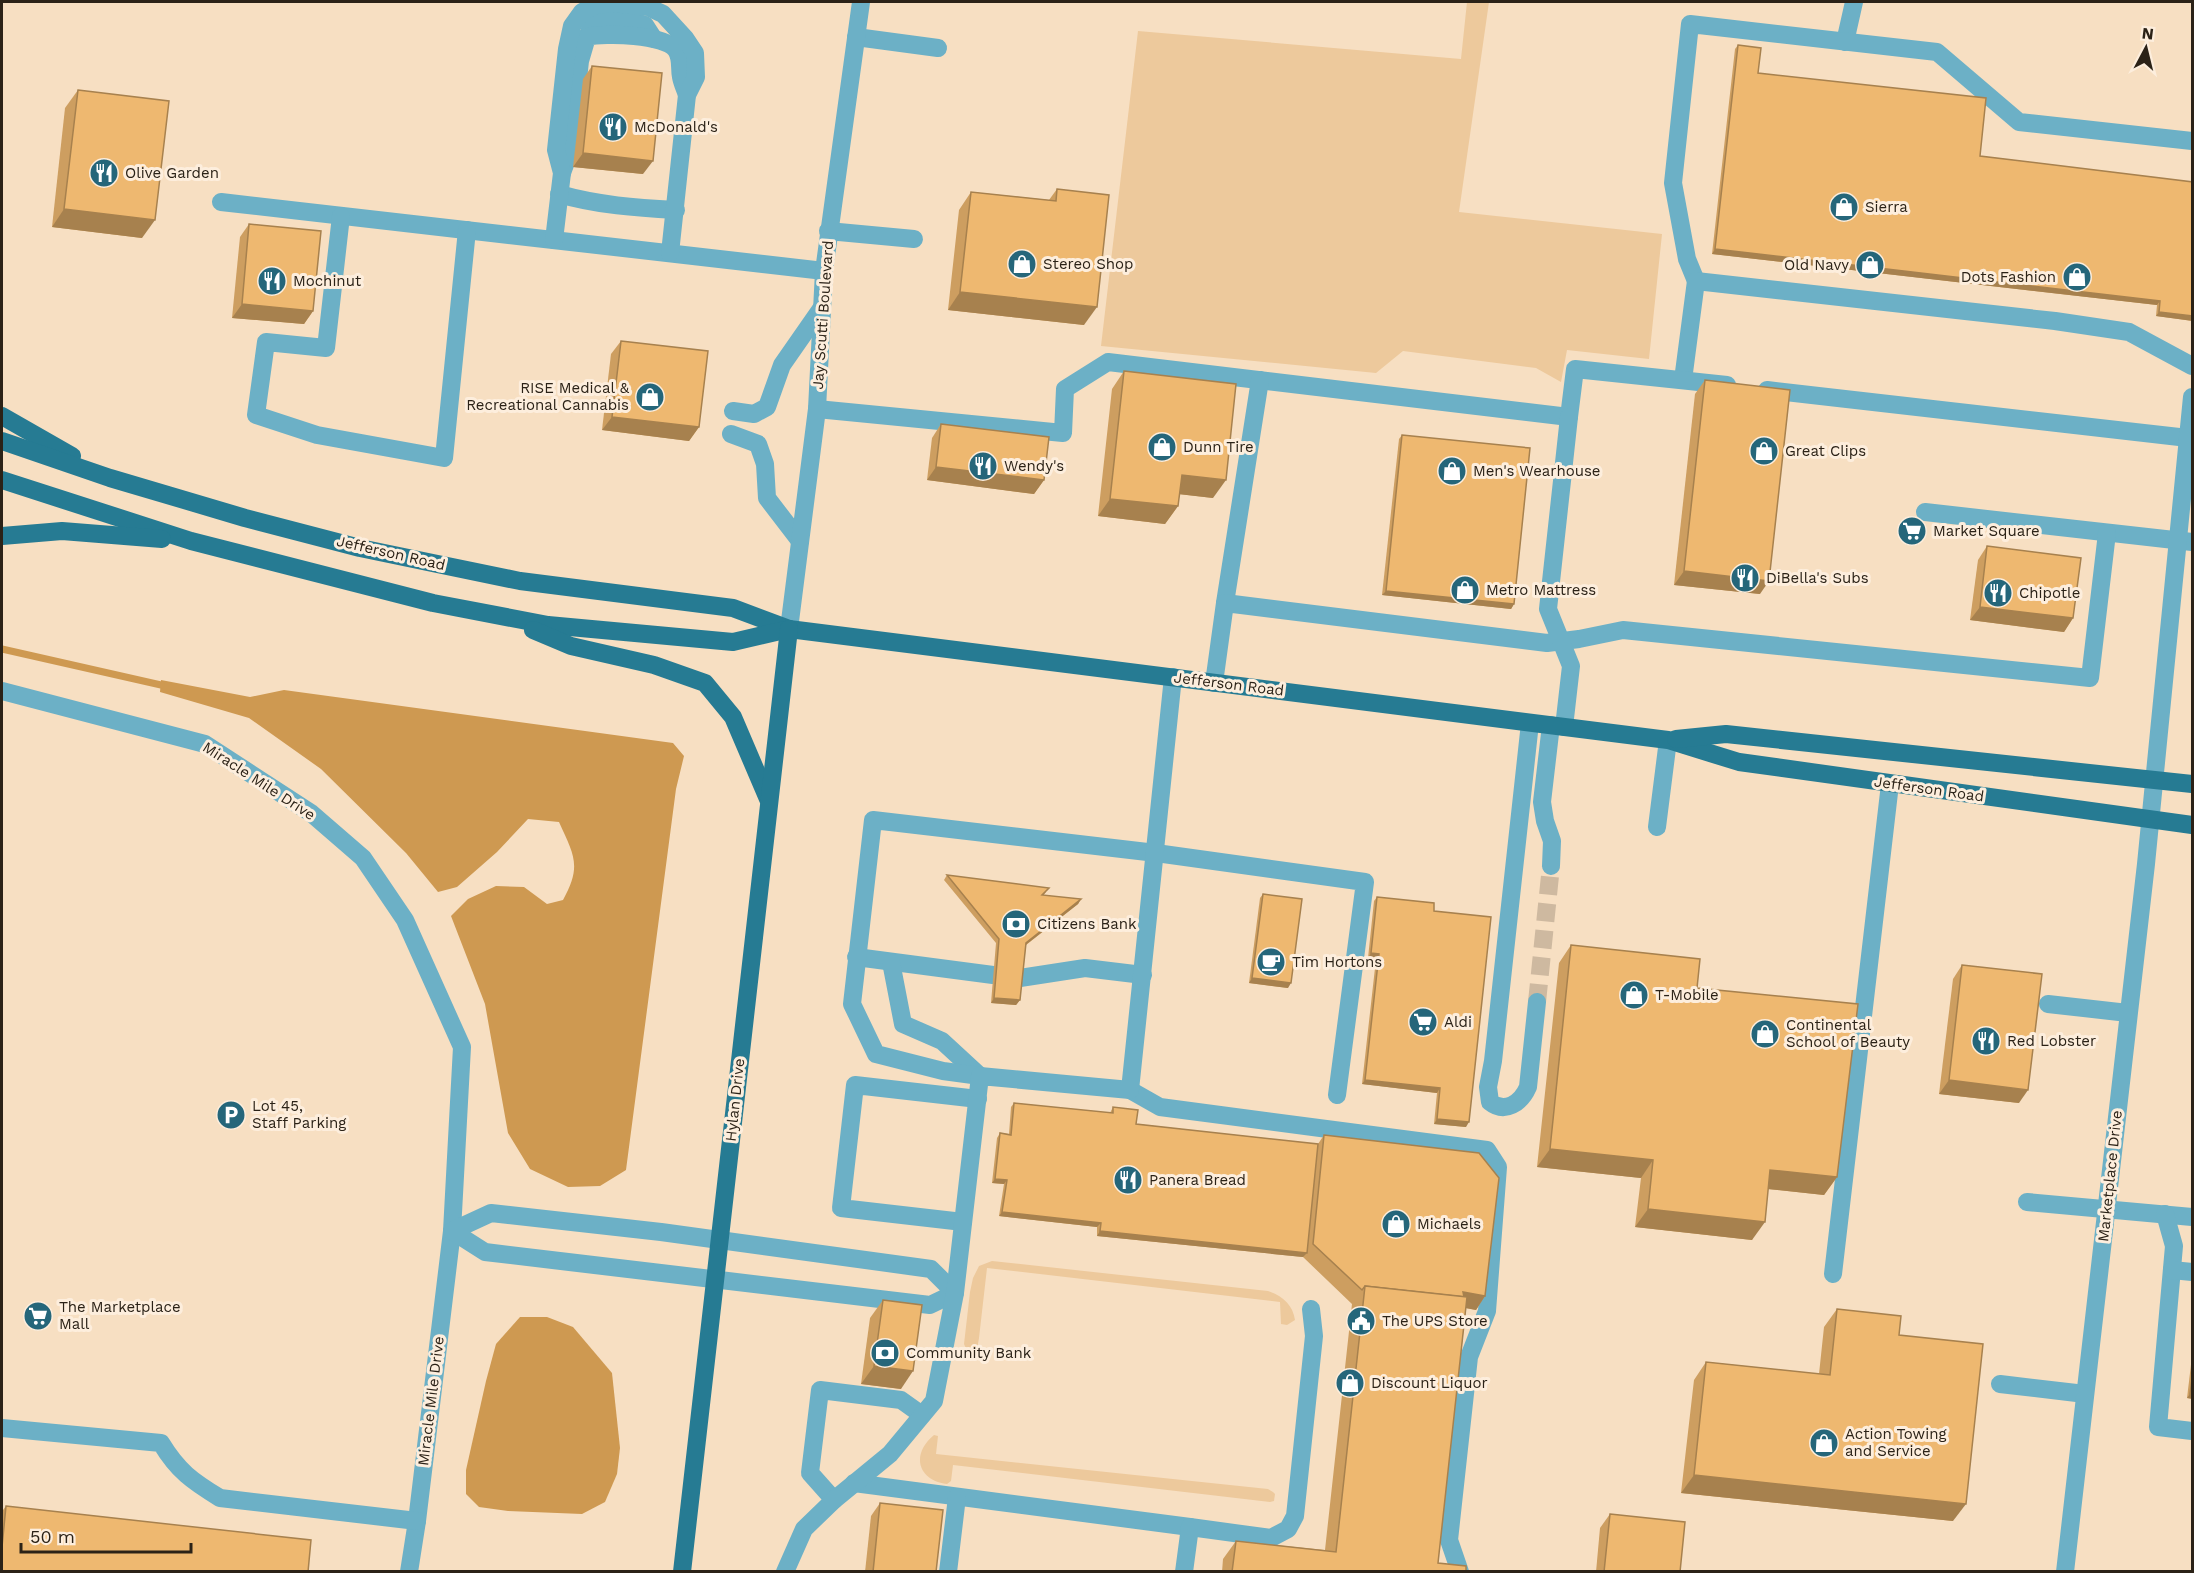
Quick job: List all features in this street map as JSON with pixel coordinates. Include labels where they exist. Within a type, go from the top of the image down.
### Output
[{"type":"main road","points":[[2,416],[110,478]]},
{"type":"main road","name":"Jefferson Road","points":[[2,441],[110,478],[245,518],[360,548],[520,581],[733,608],[789,629],[1668,740],[1739,762],[2193,825]]},
{"type":"main road","name":"Jefferson Road","points":[[2,480],[191,541],[433,603],[548,626],[734,642],[789,629]]},
{"type":"main road","points":[[2,536],[63,531],[191,541]]},
{"type":"main road","points":[[501,616],[571,646],[654,665],[705,682],[733,717],[769,802]]},
{"type":"main road","name":"Hylan Drive","points":[[682,1572],[789,629]]},
{"type":"main road","name":"Jefferson Road","points":[[1668,740],[1726,734],[2193,784]]},
{"type":"street","name":"Jay Scutti Boulevard","points":[[789,629],[817,409],[828,231],[861,2]]},
{"type":"street","points":[[1845,42],[1854,2]]},
{"type":"street","points":[[562,173],[556,150],[567,49],[572,26],[582,12],[596,5],[612,3],[648,7],[663,14],[695,53],[696,77],[687,94],[670,253]]},
{"type":"street","points":[[1683,381],[1696,281],[1688,259],[1673,183],[1690,24],[1937,52],[2019,122],[2193,141]]},
{"type":"street","points":[[554,240],[562,173],[570,151],[580,61],[587,37],[604,34],[654,39],[670,44],[677,51],[681,63],[680,76],[687,94]]},
{"type":"street","points":[[856,37],[938,48]]},
{"type":"street","points":[[559,194],[585,201],[676,210]]},
{"type":"street","points":[[221,202],[824,271]]},
{"type":"street","points":[[340,216],[326,348],[266,342],[256,415],[317,435],[444,458],[467,230]]},
{"type":"street","points":[[828,231],[914,239]]},
{"type":"street","points":[[1696,281],[2055,321],[2129,332],[2193,366]]},
{"type":"street","points":[[734,411],[754,414],[767,407],[782,365],[822,307]]},
{"type":"street","points":[[817,409],[1063,433],[1065,389],[1108,362],[1569,417]]},
{"type":"street","points":[[1551,866],[1552,841],[1545,821],[1542,801],[1571,666],[1548,609],[1575,369],[2188,438]]},
{"type":"street","points":[[1214,683],[1260,380]]},
{"type":"street","name":"Marketplace Drive","points":[[2065,1572],[2150,820],[2185,542],[2188,438],[2193,397]]},
{"type":"street","points":[[731,434],[758,444],[765,464],[766,498],[800,541]]},
{"type":"street","points":[[1925,512],[2185,542]]},
{"type":"street","points":[[1225,603],[1547,643],[1623,630],[2090,678],[2107,533]]},
{"type":"street","points":[[1130,1090],[1173,677]]},
{"type":"street","name":"Miracle Mile Drive","points":[[2,692],[205,744],[311,813],[363,858],[405,920],[462,1047],[452,1231],[409,1572]]},
{"type":"street","points":[[1530,723],[1493,1061],[1488,1088],[1490,1102],[1498,1107],[1506,1108],[1516,1104],[1524,1097],[1528,1088],[1537,1002]]},
{"type":"street","points":[[1657,827],[1668,740]]},
{"type":"street","points":[[1833,1274],[1890,784]]},
{"type":"street","points":[[1337,1095],[1365,882],[1156,853],[873,820],[852,1004],[876,1054],[943,1071],[1130,1090],[1160,1107],[1487,1150],[1498,1167],[1487,1311],[1469,1357],[1449,1540],[1460,1572]]},
{"type":"street","points":[[856,957],[993,975]]},
{"type":"street","points":[[891,962],[903,1024],[942,1041],[980,1076]]},
{"type":"street","points":[[1020,978],[1085,968],[1143,975]]},
{"type":"street","points":[[2048,1004],[2128,1013]]},
{"type":"street","points":[[785,1572],[804,1529],[834,1500],[890,1454],[934,1401],[956,1293],[980,1076]]},
{"type":"street","points":[[963,1222],[841,1208],[855,1085],[978,1099]]},
{"type":"street","points":[[2027,1202],[2193,1217]]},
{"type":"street","points":[[452,1231],[491,1213],[720,1239],[931,1269],[956,1293]]},
{"type":"street","points":[[2165,1214],[2174,1246],[2158,1427],[2193,1431]]},
{"type":"street","points":[[452,1231],[485,1252],[930,1305],[956,1293]]},
{"type":"street","points":[[2172,1270],[2193,1272]]},
{"type":"street","points":[[854,1483],[1270,1538],[1288,1529],[1295,1516],[1314,1336],[1311,1309]]},
{"type":"street","points":[[2000,1384],[2085,1394]]},
{"type":"street","points":[[834,1500],[810,1473],[820,1390],[901,1401],[922,1415]]},
{"type":"street","points":[[2,1428],[161,1443],[173,1463],[194,1483],[220,1498],[417,1521]]},
{"type":"street","points":[[948,1572],[957,1497]]},
{"type":"street","points":[[1184,1572],[1190,1527]]},
{"type":"shaded area","points":[[1467,2],[1489,2],[1459,212],[1662,234],[1649,359],[1567,350],[1561,382],[1536,368],[1403,351],[1376,373],[1101,346],[1138,31],[1461,59]]},
{"type":"shaded area","points":[[161,680],[250,697],[284,690],[673,743],[684,756],[676,789],[626,1170],[600,1186],[568,1187],[530,1169],[508,1133],[485,1004],[451,916],[468,899],[496,886],[524,887],[547,904],[563,900],[572,878],[574,861],[559,822],[528,819],[497,852],[457,887],[438,892],[406,853],[321,769],[249,718],[160,692]]},
{"type":"shaded area","points":[[992,1261],[1268,1291],[1286,1302],[1295,1320],[1287,1325],[1281,1324],[1280,1302],[987,1268],[979,1338],[977,1349],[973,1352],[967,1350],[964,1344],[970,1292],[979,1266]]},
{"type":"shaded area","points":[[520,1317],[547,1317],[573,1327],[612,1373],[620,1448],[617,1474],[605,1502],[582,1514],[508,1511],[479,1507],[466,1494],[466,1470],[496,1344]]},
{"type":"shaded area","points":[[934,1435],[938,1436],[936,1454],[1268,1489],[1275,1494],[1274,1501],[953,1465],[951,1481],[947,1484],[929,1477],[921,1465],[922,1450]]},
{"type":"building","name":"Sierra","points":[[1738,45],[1761,48],[1758,73],[1986,98],[1980,156],[2193,182],[2193,316],[2159,312],[2160,301],[1715,249]]},
{"type":"building","name":"McDonald's","points":[[592,66],[662,73],[653,161],[583,153]]},
{"type":"building","name":"Olive Garden","points":[[78,90],[169,101],[155,220],[64,209]]},
{"type":"building","name":"Stereo Shop","points":[[1057,189],[1109,195],[1097,307],[960,292],[971,192],[1056,201]]},
{"type":"building","name":"Mochinut","points":[[249,224],[321,231],[313,311],[242,304]]},
{"type":"building","name":"RISE Medical & Recreational Cannabis","points":[[621,341],[708,351],[699,427],[612,417]]},
{"type":"building","name":"Dunn Tire","points":[[1124,371],[1236,384],[1226,480],[1182,475],[1178,506],[1110,499]]},
{"type":"building","points":[[1705,380],[1790,390],[1769,581],[1684,571]]},
{"type":"building","name":"Wendy's","points":[[941,424],[1049,437],[1044,480],[936,467]]},
{"type":"building","points":[[1402,435],[1530,448],[1514,604],[1386,591]]},
{"type":"building","points":[[1987,546],[2081,558],[2073,618],[1980,607]]},
{"type":"building","name":"Citizens Bank","points":[[947,875],[1049,888],[1042,895],[1081,899],[1026,943],[1020,1000],[994,998],[999,939]]},
{"type":"building","name":"Tim Hortons","points":[[1263,894],[1302,899],[1291,983],[1252,978]]},
{"type":"building","name":"Aldi","points":[[1377,897],[1434,903],[1434,911],[1491,917],[1469,1122],[1437,1119],[1440,1088],[1365,1080],[1379,954],[1371,953]]},
{"type":"building","points":[[1571,945],[1700,959],[1697,988],[1858,1004],[1837,1177],[1770,1170],[1765,1222],[1648,1209],[1653,1160],[1550,1149]]},
{"type":"building","name":"Red Lobster","points":[[1962,965],[2042,974],[2028,1090],[1949,1080]]},
{"type":"building","points":[[1014,1103],[1113,1113],[1113,1107],[1138,1110],[1136,1124],[1318,1144],[1307,1253],[1100,1231],[1101,1223],[1002,1212],[1007,1180],[995,1179],[1000,1133],[1011,1135]]},
{"type":"building","name":"Michaels","points":[[1324,1135],[1479,1153],[1499,1178],[1485,1296],[1463,1292],[1464,1297],[1365,1286],[1362,1290],[1313,1244]]},
{"type":"building","points":[[1365,1286],[1467,1297],[1438,1563],[1466,1566],[1466,1572],[1232,1572],[1236,1541],[1336,1552]]},
{"type":"building","points":[[883,1300],[922,1305],[913,1371],[874,1366]]},
{"type":"building","name":"Action Towing and Service","points":[[1837,1309],[1901,1316],[1899,1335],[1983,1344],[1966,1504],[1694,1475],[1706,1362],[1830,1375]]},
{"type":"building","points":[[2193,1372],[2193,1394],[2190,1394]]},
{"type":"building","points":[[880,1503],[943,1510],[936,1572],[873,1572]]},
{"type":"building","points":[[6,1506],[311,1540],[308,1572],[2,1572]]},
{"type":"building","points":[[1610,1514],[1685,1522],[1680,1572],[1604,1572]]},
{"type":"waterway","points":[[2,649],[161,685]]},
{"type":"tunnel","points":[[1537,1002],[1551,866]]},
{"type":"place","name":"McDonald's","points":[[613,127]]},
{"type":"place","name":"Olive Garden","points":[[104,173]]},
{"type":"place","name":"Sierra","points":[[1844,207]]},
{"type":"place","name":"Stereo Shop","points":[[1022,264]]},
{"type":"place","name":"Old Navy","points":[[1870,265]]},
{"type":"place","name":"Dots Fashion","points":[[2077,277]]},
{"type":"place","name":"Mochinut","points":[[272,281]]},
{"type":"place","name":"RISE Medical & Recreational Cannabis","points":[[650,397]]},
{"type":"place","name":"Dunn Tire","points":[[1162,447]]},
{"type":"place","name":"Great Clips","points":[[1764,451]]},
{"type":"place","name":"Wendy's","points":[[983,466]]},
{"type":"place","name":"Men's Wearhouse","points":[[1452,471]]},
{"type":"place","name":"Market Square","points":[[1912,531]]},
{"type":"place","name":"DiBella's Subs","points":[[1745,578]]},
{"type":"place","name":"Metro Mattress","points":[[1465,590]]},
{"type":"place","name":"Chipotle","points":[[1998,593]]},
{"type":"place","name":"Citizens Bank","points":[[1016,924]]},
{"type":"place","name":"Tim Hortons","points":[[1271,962]]},
{"type":"place","name":"T-Mobile","points":[[1634,995]]},
{"type":"place","name":"Aldi","points":[[1423,1022]]},
{"type":"place","name":"Continental School of Beauty","points":[[1765,1034]]},
{"type":"place","name":"Red Lobster","points":[[1986,1041]]},
{"type":"place","name":"Lot 45, Staff Parking","points":[[231,1115]]},
{"type":"place","name":"Panera Bread","points":[[1128,1180]]},
{"type":"place","name":"Michaels","points":[[1396,1224]]},
{"type":"place","name":"The Marketplace Mall","points":[[38,1316]]},
{"type":"place","name":"The UPS Store","points":[[1361,1321]]},
{"type":"place","name":"Community Bank","points":[[885,1353]]},
{"type":"place","name":"Discount Liquor","points":[[1350,1383]]},
{"type":"place","name":"Action Towing and Service","points":[[1824,1443]]}]
